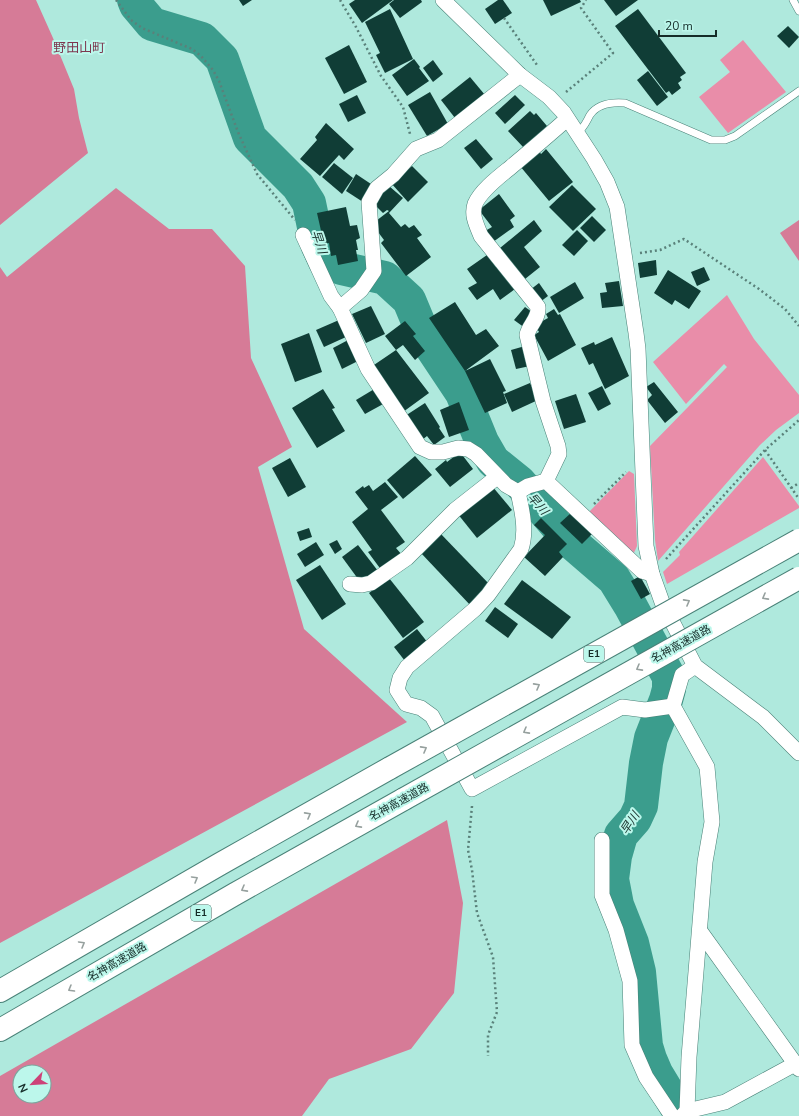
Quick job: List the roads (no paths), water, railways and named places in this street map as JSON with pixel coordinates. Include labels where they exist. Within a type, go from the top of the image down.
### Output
[{"type":"highway","name":"E1","points":[[0,991],[390,768],[799,540]]},
{"type":"highway","name":"名神高速道路","points":[[0,1030],[235,894],[799,578]]},
{"type":"street","points":[[443,0],[520,75],[549,97],[564,113],[607,182],[617,207],[638,349],[646,546],[652,574],[662,602],[695,666],[763,717],[799,753]]},
{"type":"street","points":[[340,308],[361,290],[371,275],[369,202],[377,188],[393,175],[416,149],[438,140],[520,75]]},
{"type":"street","points":[[303,235],[331,296],[340,308],[368,369],[420,447],[431,452],[443,452],[458,448],[468,449],[476,454],[506,485],[522,490],[546,481],[559,454],[558,446],[543,401],[527,336],[528,330],[537,317],[538,308],[482,236],[476,224],[473,213],[475,204],[482,194],[567,119]]},
{"type":"street","points":[[350,584],[362,586],[371,583],[407,558],[455,510],[497,477]]},
{"type":"street","points":[[546,481],[642,571],[652,574]]},
{"type":"street","points":[[522,490],[524,541],[522,549],[488,595],[407,667],[400,678],[398,690],[406,704],[421,708],[432,716],[472,790],[622,707],[645,710],[666,707]]},
{"type":"street","points":[[666,707],[682,675],[695,666]]},
{"type":"street","points":[[666,707],[707,767],[712,822],[705,862],[689,1057],[682,1114]]},
{"type":"street","points":[[602,840],[602,895],[616,930],[630,981],[632,1045],[646,1077],[682,1114]]},
{"type":"street","points":[[682,1114],[725,1102],[797,1067],[700,931]]},
{"type":"lane","points":[[793,0],[799,11]]},
{"type":"lane","points":[[577,133],[583,128],[592,113],[601,106],[612,102],[626,103],[711,140],[725,140],[735,136],[799,91]]},
{"type":"waterway","name":"早川","points":[[134,0],[136,5],[152,24],[202,39],[222,59],[250,138],[298,186],[309,203],[318,246],[325,261],[341,268],[385,278],[409,300],[424,336],[462,393],[482,442],[493,461],[519,482],[571,542],[614,579],[630,605],[669,677],[669,689],[666,700],[651,738],[646,763],[641,806],[635,819],[621,835],[615,856],[612,879],[617,905],[632,943],[639,972],[646,1046],[656,1073],[682,1116]]},
{"type":"district","name":"野田山町","points":[[79,48]]}]
